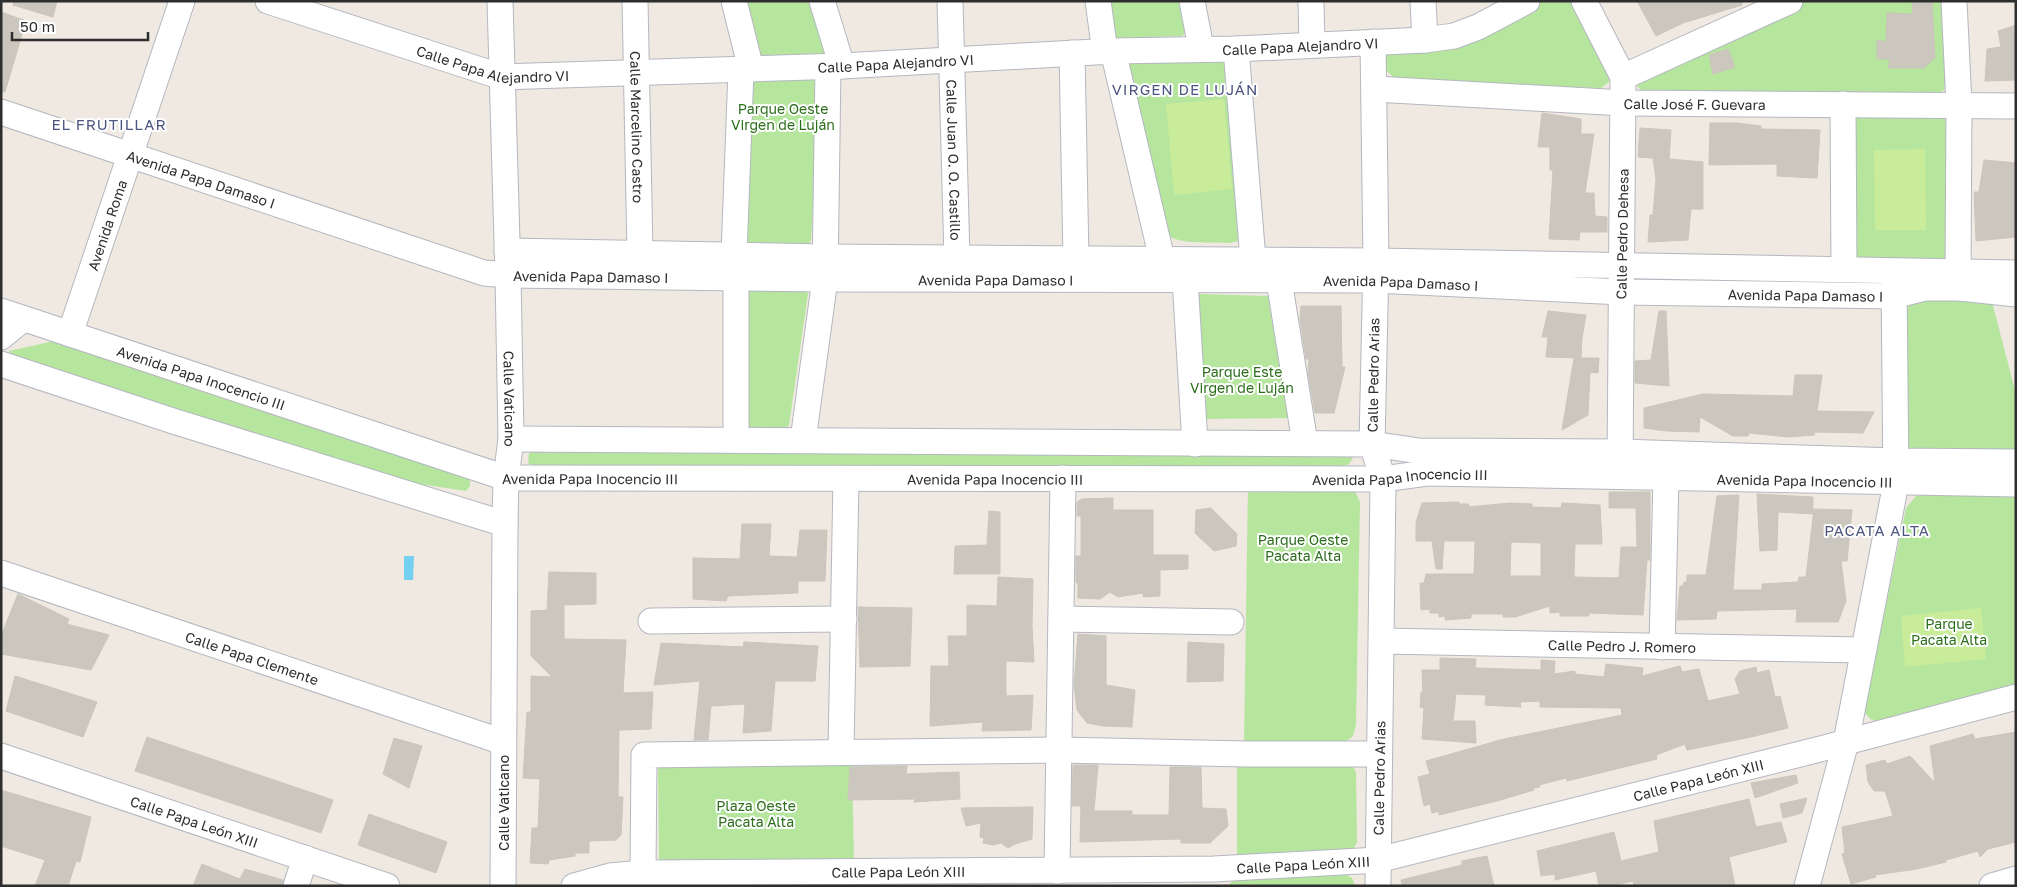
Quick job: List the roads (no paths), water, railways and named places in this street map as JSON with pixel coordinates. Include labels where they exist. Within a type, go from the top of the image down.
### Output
[{"type":"street","name":"Avenida Roma","points":[[70,334],[182,1]]},
{"type":"street","name":"Calle Papa Alejandro VI","points":[[268,1],[502,77],[835,66],[1109,51],[1201,48],[1236,49],[1425,40],[1454,36],[1478,28],[1527,1]]},
{"type":"street","name":"Calle Vaticano","points":[[500,1],[511,439],[506,478],[505,524],[503,886]]},
{"type":"street","name":"Calle Marcelino Castro","points":[[635,1],[640,253]]},
{"type":"street","points":[[734,1],[746,69],[735,266],[736,440]]},
{"type":"street","points":[[802,440],[826,268],[835,66],[822,1]]},
{"type":"street","name":"Calle Juan O. O. Castillo","points":[[950,1],[957,258]]},
{"type":"street","points":[[1098,1],[1162,259]]},
{"type":"street","points":[[1192,1],[1201,48]]},
{"type":"street","points":[[1310,1],[1312,45]]},
{"type":"street","points":[[1423,1],[1425,40]]},
{"type":"street","name":"Calle Pedro Dehesa","points":[[1584,1],[1623,77],[1620,465]]},
{"type":"street","points":[[1623,77],[1790,1]]},
{"type":"street","points":[[1954,1],[1960,105],[1959,281]]},
{"type":"street","name":"Calle Pedro Arias","points":[[1373,42],[1376,270],[1372,444],[1383,479],[1378,886]]},
{"type":"street","points":[[1236,49],[1253,260]]},
{"type":"street","points":[[1072,53],[1076,259]]},
{"type":"street","name":"Calle José F. Guevara","points":[[1375,89],[1624,103],[2016,106]]},
{"type":"street","points":[[1843,104],[1844,270]]},
{"type":"street","name":"Avenida Papa Damaso I","points":[[1,112],[484,273],[508,263],[640,253],[735,266]]},
{"type":"street","name":"Avenida Papa Damaso I","points":[[826,268],[957,258],[1253,260],[1622,292],[1894,296],[1959,281],[2016,274]]},
{"type":"street","name":"Avenida Papa Damaso I","points":[[508,263],[826,268],[1278,280],[1376,270],[1622,265],[1894,271],[1959,281],[1995,293],[2016,294]]},
{"type":"street","points":[[1807,886],[1846,742],[1896,472],[1894,271]]},
{"type":"street","points":[[1185,279],[1195,444]]},
{"type":"street","points":[[1278,280],[1305,443]]},
{"type":"street","points":[[1,337],[12,315]]},
{"type":"street","name":"Avenida Papa Inocencio III","points":[[12,315],[506,478],[1383,479],[1427,473],[1620,465],[1666,478],[1896,472],[2016,462]]},
{"type":"street","points":[[1,364],[172,421],[505,524]]},
{"type":"street","name":"Avenida Papa Inocencio III","points":[[511,439],[1372,444],[1420,451],[1620,465],[1896,472],[2016,484]]},
{"type":"street","points":[[1057,871],[1063,478]]},
{"type":"street","points":[[1662,647],[1666,478]]},
{"type":"street","points":[[841,752],[846,479]]},
{"type":"street","name":"Calle Papa Clemente","points":[[1,573],[503,742]]},
{"type":"street","points":[[651,621],[844,618]]},
{"type":"street","points":[[1061,619],[1231,622]]},
{"type":"street","name":"Calle Pedro J. Romero","points":[[1382,641],[1863,650]]},
{"type":"street","name":"Calle Papa León XIII","points":[[574,886],[610,876],[643,873],[1057,871],[1214,877],[1378,860],[1846,742],[2016,697]]},
{"type":"street","points":[[643,873],[644,755],[1059,750],[1246,754],[1379,754]]},
{"type":"street","name":"Calle Papa León XIII","points":[[1,756],[387,886]]},
{"type":"street","points":[[296,886],[305,858]]},
{"type":"water","points":[[404,556],[414,556],[413,580],[404,580]]},
{"type":"district","name":"VIRGEN DE LUJÁN","points":[[1185,89]]},
{"type":"district","name":"EL FRUTILLAR","points":[[109,124]]},
{"type":"district","name":"PACATA ALTA","points":[[1877,530]]},
{"type":"park label","name":"Parque Oeste Virgen de Luján","points":[[783,116]]},
{"type":"park label","name":"Parque Este Virgen de Luján","points":[[1242,380]]},
{"type":"park label","name":"Parque Oeste Pacata Alta","points":[[1303,548]]},
{"type":"park label","name":"Parque Pacata Alta","points":[[1949,632]]},
{"type":"park label","name":"Plaza Oeste Pacata Alta","points":[[756,814]]}]
